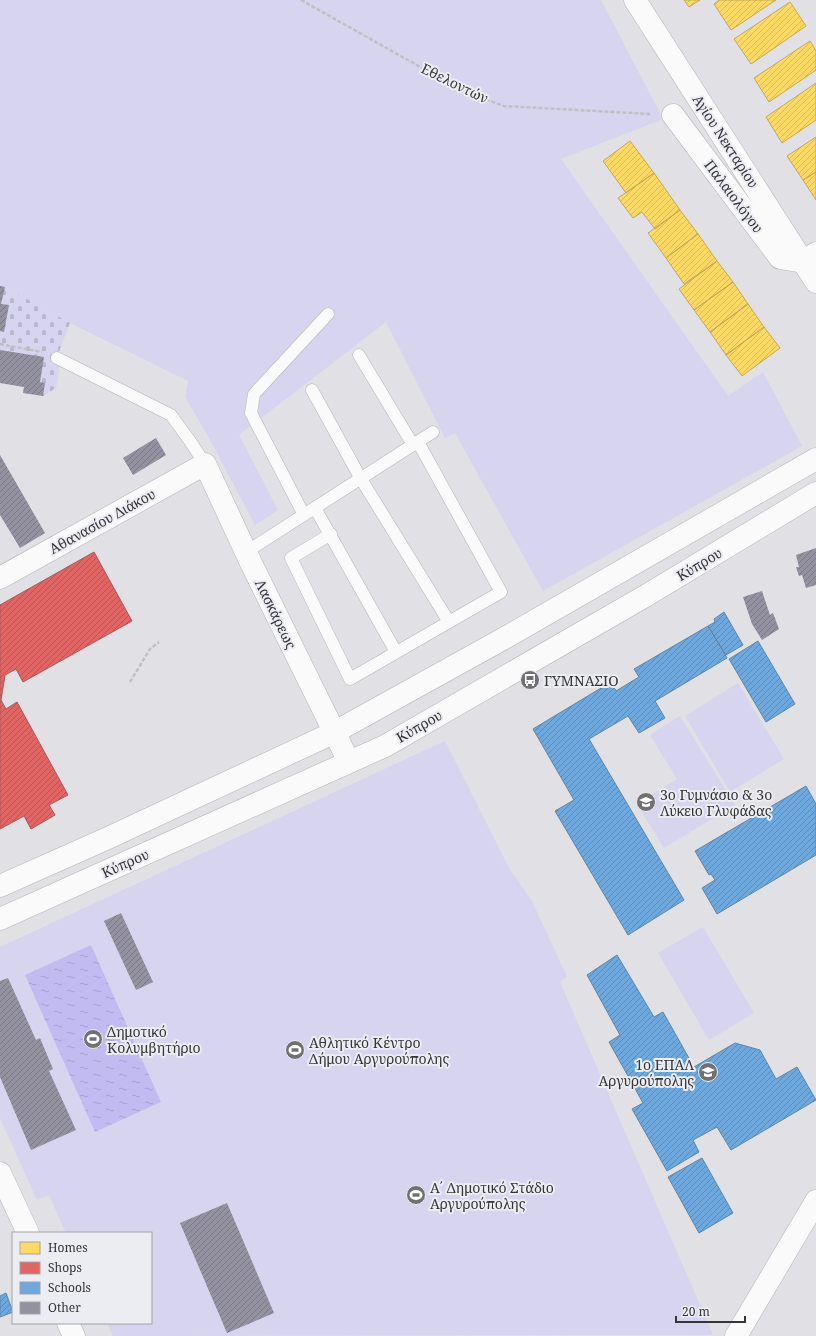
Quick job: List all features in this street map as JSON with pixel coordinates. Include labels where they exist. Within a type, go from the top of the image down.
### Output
[{"type":"main road","name":"Αγίου Νεκταρίου","points":[[635,0],[810,258],[816,282]]},
{"type":"main road","name":"Παλαιολόγου","points":[[673,115],[780,258],[810,258]]},
{"type":"main road","points":[[0,886],[108,838],[333,733],[517,632],[816,459]]},
{"type":"main road","name":"Λασκάρεως","points":[[205,464],[333,733],[349,762]]},
{"type":"main road","name":"Αθανασίου Διάκου","points":[[0,578],[205,464]]},
{"type":"main road","name":"Κύπρου","points":[[0,919],[385,746],[647,595],[816,493]]},
{"type":"main road","points":[[0,1173],[28,1232]]},
{"type":"main road","points":[[736,1336],[816,1201]]},
{"type":"main road","points":[[68,1324],[74,1336]]},
{"type":"lane","points":[[304,515],[251,413],[254,394],[328,314]]},
{"type":"lane","points":[[331,534],[291,558],[350,679],[501,592],[416,444],[359,355]]},
{"type":"lane","points":[[56,358],[171,415],[190,440],[205,464]]},
{"type":"lane","points":[[312,390],[361,479],[449,622]]},
{"type":"lane","points":[[246,552],[433,432]]},
{"type":"lane","points":[[315,508],[396,652]]},
{"type":"path","name":"Εθελοντών","points":[[300,0],[463,91],[504,106],[673,115]]},
{"type":"path","points":[[0,344],[51,353],[56,358]]},
{"type":"path","points":[[130,682],[150,649],[159,642]]},
{"type":"green space","points":[[0,0],[601,0],[663,119],[561,159],[728,396],[763,372],[802,446],[543,591],[455,433],[445,438],[386,322],[239,435],[278,510],[255,525],[208,436],[185,397],[188,381],[70,323],[0,284]]},
{"type":"green space","points":[[0,284],[70,323],[57,357],[59,372],[56,388],[43,396],[23,393],[24,387],[0,383]]},
{"type":"green space","points":[[738,683],[784,759],[730,792],[685,716]]},
{"type":"green space","points":[[680,716],[735,805],[664,848],[637,804],[677,779],[650,735]]},
{"type":"green space","name":"Αθλητικό Κέντρο Δήμου Αργυρούπολης","points":[[445,741],[510,870],[532,901],[567,977],[560,982],[713,1335],[113,1336],[107,1324],[152,1324],[152,1232],[66,1232],[49,1195],[37,1200],[0,1118],[0,947]]},
{"type":"green space","points":[[703,927],[754,1013],[709,1040],[658,953]]},
{"type":"water","name":"Δημοτικό Κολυμβητήριο","points":[[91,945],[161,1102],[95,1132],[25,975]]},
{"type":"building: Homes","points":[[684,0],[700,0],[689,7]]},
{"type":"building: Homes","points":[[719,0],[776,0],[731,30],[714,4]]},
{"type":"building: Homes","points":[[790,2],[806,26],[751,64],[734,39]]},
{"type":"building: Homes","points":[[810,41],[816,51],[816,70],[769,102],[754,78]]},
{"type":"building: Homes","points":[[816,83],[816,120],[782,143],[766,117]]},
{"type":"building: Homes","points":[[816,137],[816,172],[803,180],[787,156]]},
{"type":"building: Homes","points":[[630,141],[654,173],[626,193],[603,161]]},
{"type":"building: Homes","points":[[816,172],[816,200],[803,180]]},
{"type":"building: Homes","points":[[654,173],[680,210],[655,229],[642,212],[633,218],[618,198]]},
{"type":"building: Homes","points":[[680,210],[698,234],[666,258],[648,233]]},
{"type":"building: Homes","points":[[698,234],[717,261],[684,284],[666,258]]},
{"type":"building: Homes","points":[[717,261],[733,282],[694,310],[679,289]]},
{"type":"building: Homes","points":[[733,282],[748,304],[710,332],[694,310]]},
{"type":"building: Homes","points":[[748,304],[764,327],[726,355],[710,332]]},
{"type":"building: Homes","points":[[764,327],[780,348],[742,376],[726,355]]},
{"type":"building: Shops","points":[[94,552],[132,621],[23,682],[16,669],[5,675],[1,700],[6,709],[17,702],[68,795],[49,805],[55,815],[31,829],[24,816],[0,829],[0,605]]},
{"type":"building: Schools","points":[[724,612],[743,645],[726,655],[708,626],[715,622],[714,619]]},
{"type":"building: Schools","points":[[708,626],[727,658],[655,701],[665,718],[639,733],[628,716],[589,739],[684,900],[628,935],[555,811],[574,800],[533,729],[611,682],[616,691],[639,677],[634,669]]},
{"type":"building: Schools","points":[[758,641],[795,704],[766,722],[729,659]]},
{"type":"building: Schools","points":[[806,786],[816,804],[816,855],[717,914],[702,888],[715,880],[711,874],[709,875],[695,851]]},
{"type":"building: Schools","points":[[617,955],[654,1017],[663,1012],[694,1067],[735,1043],[760,1050],[776,1079],[797,1067],[816,1100],[731,1150],[717,1127],[693,1140],[699,1152],[667,1171],[632,1109],[643,1103],[609,1042],[620,1035],[587,975]]},
{"type":"building: Schools","points":[[702,1158],[733,1213],[699,1233],[668,1177]]},
{"type":"building: Schools","points":[[6,1293],[12,1312],[0,1317],[0,1296]]},
{"type":"building: Other","points":[[0,286],[5,287],[1,304],[9,305],[4,332],[0,331]]},
{"type":"building: Other","points":[[0,350],[44,357],[40,382],[45,383],[43,396],[23,393],[24,387],[0,383]]},
{"type":"building: Other","points":[[156,438],[166,455],[133,475],[123,458]]},
{"type":"building: Other","points":[[0,455],[45,533],[20,548],[0,515]]},
{"type":"building: Other","points":[[816,548],[816,585],[806,588],[802,575],[799,576],[796,567],[799,567],[796,555]]},
{"type":"building: Other","points":[[762,591],[770,615],[773,613],[779,629],[762,640],[752,624],[743,597]]},
{"type":"building: Other","points":[[121,913],[153,982],[136,990],[104,921]]},
{"type":"building: Other","points":[[8,978],[36,1040],[40,1038],[53,1069],[49,1071],[76,1130],[31,1150],[0,1077],[0,981]]},
{"type":"building: Other","points":[[227,1203],[274,1313],[227,1333],[180,1223]]},
{"type":"place","name":"ΓΥΜΝΑΣΙΟ","points":[[530,680]]},
{"type":"place","name":"3ο Γυμνάσιο & 3ο Λύκειο Γλυφάδας","points":[[646,802]]},
{"type":"place","name":"Δημοτικό Κολυμβητήριο","points":[[93,1039]]},
{"type":"place","name":"Αθλητικό Κέντρο Δήμου Αργυρούπολης","points":[[295,1050]]},
{"type":"place","name":"1o ΕΠΑΛ Αργυρούπολης","points":[[708,1072]]},
{"type":"place","name":"Α΄ Δημοτικό Στάδιο Αργυρούπολης","points":[[416,1195]]}]
